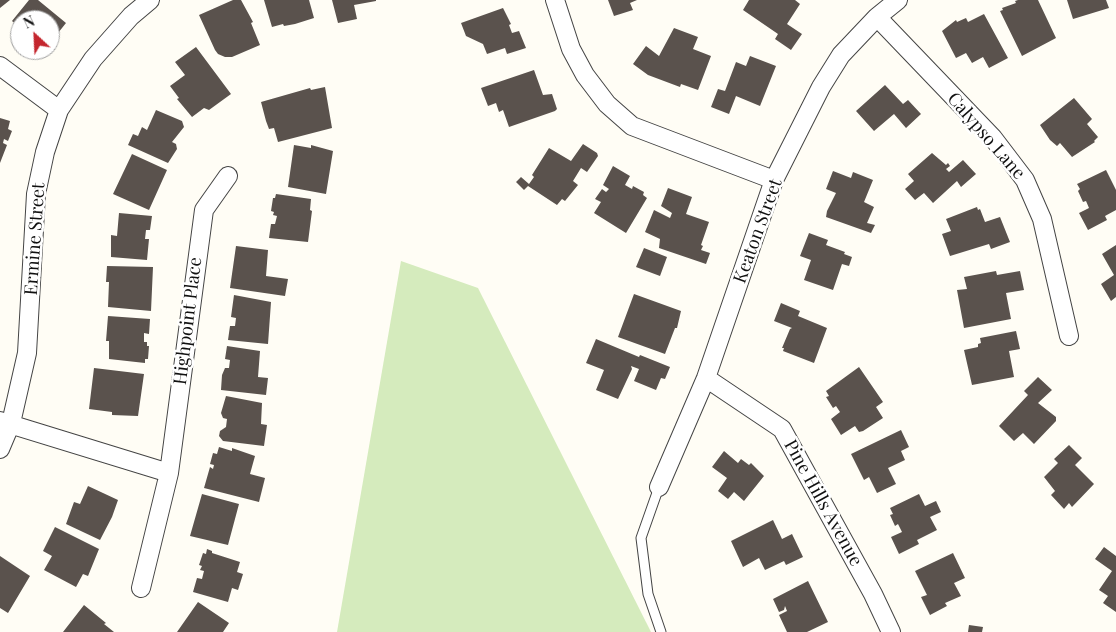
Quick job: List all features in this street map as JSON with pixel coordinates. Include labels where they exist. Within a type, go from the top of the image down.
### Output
[{"type":"street","name":"Ermine Street","points":[[0,449],[5,422],[27,354],[36,194],[45,152],[59,110],[93,59],[131,16],[150,0]]},
{"type":"street","points":[[555,0],[571,48],[586,75],[608,104],[632,126],[774,180]]},
{"type":"street","name":"Keaton Street","points":[[659,487],[706,378],[774,180],[826,79],[841,55],[877,17],[898,0]]},
{"type":"street","name":"Calypso Lane","points":[[877,17],[993,138],[1025,180],[1042,219],[1069,336]]},
{"type":"street","points":[[0,66],[59,110]]},
{"type":"street","name":"Highpoint Place","points":[[141,588],[169,473],[204,210],[228,176]]},
{"type":"street","name":"Pine Hills Avenue","points":[[706,378],[782,429],[873,594],[891,632]]},
{"type":"street","points":[[5,422],[169,473]]},
{"type":"lane","points":[[659,487],[641,538],[648,594],[661,632]]},
{"type":"green space","points":[[401,261],[478,288],[651,632],[337,632]]},
{"type":"building","points":[[0,0],[10,0],[0,8]]},
{"type":"building","points":[[29,0],[38,0],[50,10],[21,10]]},
{"type":"building","points":[[233,0],[241,0],[253,22],[251,23],[260,45],[232,57],[225,57],[218,54],[215,50],[199,15]]},
{"type":"building","points":[[264,0],[309,0],[314,18],[295,24],[284,26],[283,24],[272,27]]},
{"type":"building","points":[[332,0],[376,1],[354,5],[357,19],[338,23]]},
{"type":"building","points":[[608,0],[637,0],[630,3],[633,10],[614,16]]},
{"type":"building","points":[[749,0],[795,0],[800,4],[787,24],[802,34],[791,50],[775,39],[778,34],[743,10]]},
{"type":"building","points":[[1038,0],[1056,38],[1022,56],[1000,11],[1003,10],[1002,8],[1016,3],[1015,1]]},
{"type":"building","points":[[1067,0],[1106,0],[1109,8],[1073,19]]},
{"type":"building","points":[[503,8],[511,24],[509,25],[512,33],[519,31],[526,48],[507,54],[505,48],[487,54],[483,44],[466,36],[461,23]]},
{"type":"building","points":[[984,14],[1008,58],[989,68],[983,57],[972,63],[966,53],[956,58],[942,31],[956,20],[957,22],[966,18],[968,22]]},
{"type":"building","points":[[60,18],[66,23],[60,30]]},
{"type":"building","points":[[674,28],[698,37],[693,49],[711,56],[698,90],[681,84],[680,87],[648,75],[633,64],[646,46],[659,56]]},
{"type":"building","points":[[196,47],[231,94],[209,110],[204,108],[192,117],[177,99],[179,98],[170,86],[185,75],[175,62]]},
{"type":"building","points":[[750,56],[776,66],[760,106],[736,96],[729,114],[711,107],[718,89],[725,91],[736,62],[746,66]]},
{"type":"building","points":[[534,70],[543,95],[552,94],[557,109],[509,127],[503,110],[499,112],[496,103],[488,106],[481,88]]},
{"type":"building","points":[[885,85],[903,104],[908,100],[921,114],[906,128],[894,114],[874,131],[856,111]]},
{"type":"building","points":[[325,87],[332,128],[278,142],[274,128],[269,129],[261,102],[310,88],[311,90]]},
{"type":"building","points":[[1074,98],[1092,119],[1087,124],[1098,137],[1095,142],[1072,157],[1060,143],[1057,146],[1050,140],[1040,125]]},
{"type":"building","points":[[156,110],[182,121],[184,127],[172,142],[176,144],[177,149],[168,163],[128,145],[133,134],[138,136],[142,127],[147,130]]},
{"type":"building","points":[[0,118],[10,121],[8,129],[12,131],[8,141],[4,139],[3,143],[7,145],[0,163]]},
{"type":"building","points":[[583,144],[597,153],[598,156],[587,172],[581,168],[573,181],[578,185],[565,201],[562,199],[557,205],[528,186],[524,190],[516,182],[521,177],[529,184],[534,177],[532,175],[549,148],[571,161]]},
{"type":"building","points":[[294,145],[311,148],[311,145],[333,151],[326,194],[288,187]]},
{"type":"building","points":[[932,153],[946,165],[948,163],[950,166],[946,169],[949,172],[963,160],[976,174],[961,187],[957,181],[933,203],[924,193],[915,200],[905,189],[914,181],[908,174]]},
{"type":"building","points":[[132,154],[167,170],[149,210],[113,194]]},
{"type":"building","points":[[613,166],[630,176],[625,185],[632,189],[633,186],[644,192],[643,195],[647,198],[626,233],[594,213],[601,202],[595,199],[602,189],[606,192],[609,189],[603,185]]},
{"type":"building","points":[[1106,170],[1116,190],[1116,210],[1105,216],[1107,220],[1088,230],[1079,213],[1089,208],[1086,201],[1083,202],[1077,184]]},
{"type":"building","points":[[833,171],[851,178],[853,172],[873,180],[864,202],[874,207],[867,223],[875,225],[871,233],[826,217],[836,193],[826,189]]},
{"type":"building","points":[[668,188],[692,197],[686,214],[709,222],[701,245],[703,246],[701,250],[710,253],[706,264],[659,248],[660,239],[645,232],[654,210],[670,218],[672,213],[661,206]]},
{"type":"building","points":[[276,194],[311,199],[310,210],[312,211],[308,242],[269,238],[271,224],[275,224],[277,216],[273,215],[274,212],[271,211],[273,198],[275,198]]},
{"type":"building","points":[[977,207],[978,210],[980,209],[985,222],[1000,217],[1010,242],[991,249],[989,244],[950,256],[942,234],[951,231],[946,219]]},
{"type":"building","points":[[119,213],[152,216],[150,230],[146,230],[145,239],[149,239],[147,260],[111,257],[111,235],[117,236]]},
{"type":"building","points":[[809,233],[828,240],[826,245],[845,252],[844,254],[852,257],[849,266],[842,264],[833,290],[804,280],[811,260],[800,256]]},
{"type":"building","points":[[1116,245],[1116,297],[1111,301],[1101,284],[1114,275],[1102,254]]},
{"type":"building","points":[[236,246],[268,250],[266,276],[288,279],[285,296],[230,288]]},
{"type":"building","points":[[644,248],[667,257],[660,276],[636,267]]},
{"type":"building","points":[[107,266],[153,267],[151,311],[108,307],[109,282],[106,282]]},
{"type":"building","points":[[996,271],[997,275],[1020,271],[1024,290],[1006,293],[1011,319],[964,328],[957,290],[967,289],[964,277]]},
{"type":"building","points":[[634,294],[681,311],[677,328],[675,328],[665,354],[618,337]]},
{"type":"building","points":[[234,295],[271,302],[268,344],[228,340],[230,326],[235,326],[236,318],[231,317]]},
{"type":"building","points":[[781,303],[800,311],[798,316],[827,328],[814,363],[783,351],[784,348],[782,348],[792,328],[774,321]]},
{"type":"building","points":[[108,316],[150,319],[149,334],[144,333],[144,342],[147,342],[147,346],[149,346],[148,359],[145,359],[145,363],[109,359],[109,341],[106,341]]},
{"type":"building","points":[[1016,331],[1020,349],[1009,351],[1014,377],[972,385],[964,350],[978,347],[978,344],[981,343],[980,338]]},
{"type":"building","points":[[596,339],[639,357],[640,355],[670,367],[665,379],[661,378],[656,390],[634,381],[639,369],[631,366],[632,369],[618,399],[596,390],[604,370],[586,363]]},
{"type":"building","points":[[227,346],[260,351],[258,377],[268,378],[266,395],[221,390],[222,375],[225,368],[229,368],[230,360],[225,359]]},
{"type":"building","points":[[859,367],[883,402],[876,407],[883,418],[863,431],[859,432],[855,426],[841,435],[831,419],[840,412],[836,406],[833,408],[826,397],[829,396],[826,391]]},
{"type":"building","points":[[94,368],[144,374],[138,416],[112,415],[112,412],[89,409]]},
{"type":"building","points":[[1038,377],[1052,390],[1038,403],[1056,417],[1056,421],[1034,444],[1023,433],[1014,441],[999,426],[1028,395],[1024,391]]},
{"type":"building","points":[[226,396],[262,403],[261,424],[267,425],[264,446],[223,441],[219,436],[220,431],[226,427],[227,419],[223,418],[221,413]]},
{"type":"building","points":[[901,430],[909,447],[901,451],[905,460],[888,468],[896,484],[877,493],[869,477],[864,480],[851,454]]},
{"type":"building","points":[[1069,445],[1082,458],[1075,465],[1094,484],[1072,507],[1069,503],[1064,509],[1051,495],[1055,491],[1044,477],[1058,463],[1054,459]]},
{"type":"building","points":[[219,447],[232,451],[232,448],[255,456],[250,474],[265,478],[259,502],[204,488],[210,467],[213,469],[214,465],[210,464],[213,453],[217,454]]},
{"type":"building","points":[[724,451],[738,463],[741,459],[749,465],[751,463],[764,476],[744,501],[734,492],[728,499],[718,491],[727,478],[712,467]]},
{"type":"building","points":[[88,486],[118,500],[112,517],[100,540],[66,524],[74,502],[80,504]]},
{"type":"building","points":[[202,494],[239,504],[228,545],[190,536]]},
{"type":"building","points":[[919,494],[925,506],[936,501],[941,512],[930,517],[937,530],[917,540],[919,544],[899,554],[891,537],[902,532],[898,524],[895,526],[890,515],[893,514],[890,508]]},
{"type":"building","points":[[773,520],[782,539],[792,534],[803,557],[786,565],[784,561],[765,570],[759,558],[743,567],[731,541]]},
{"type":"building","points":[[55,527],[99,549],[88,576],[83,574],[76,587],[44,570],[52,556],[43,551]]},
{"type":"building","points":[[1104,547],[1116,556],[1116,612],[1103,603],[1108,596],[1099,590],[1112,571],[1095,559]]},
{"type":"building","points":[[207,549],[212,551],[212,553],[240,562],[237,572],[243,574],[238,590],[232,588],[228,602],[193,592],[197,578],[202,579],[204,571],[200,570],[202,566],[199,565],[203,553],[206,554]]},
{"type":"building","points":[[953,553],[965,578],[954,583],[961,596],[945,603],[947,606],[930,615],[921,597],[927,595],[915,571]]},
{"type":"building","points":[[0,556],[30,576],[8,613],[0,608]]},
{"type":"building","points":[[808,581],[828,622],[807,632],[787,632],[779,615],[787,611],[785,606],[784,610],[779,612],[773,599]]},
{"type":"building","points":[[198,602],[229,623],[223,632],[177,632]]},
{"type":"building","points":[[84,605],[106,623],[104,624],[114,632],[63,632]]},
{"type":"building","points":[[969,625],[983,627],[982,632],[968,632]]}]
